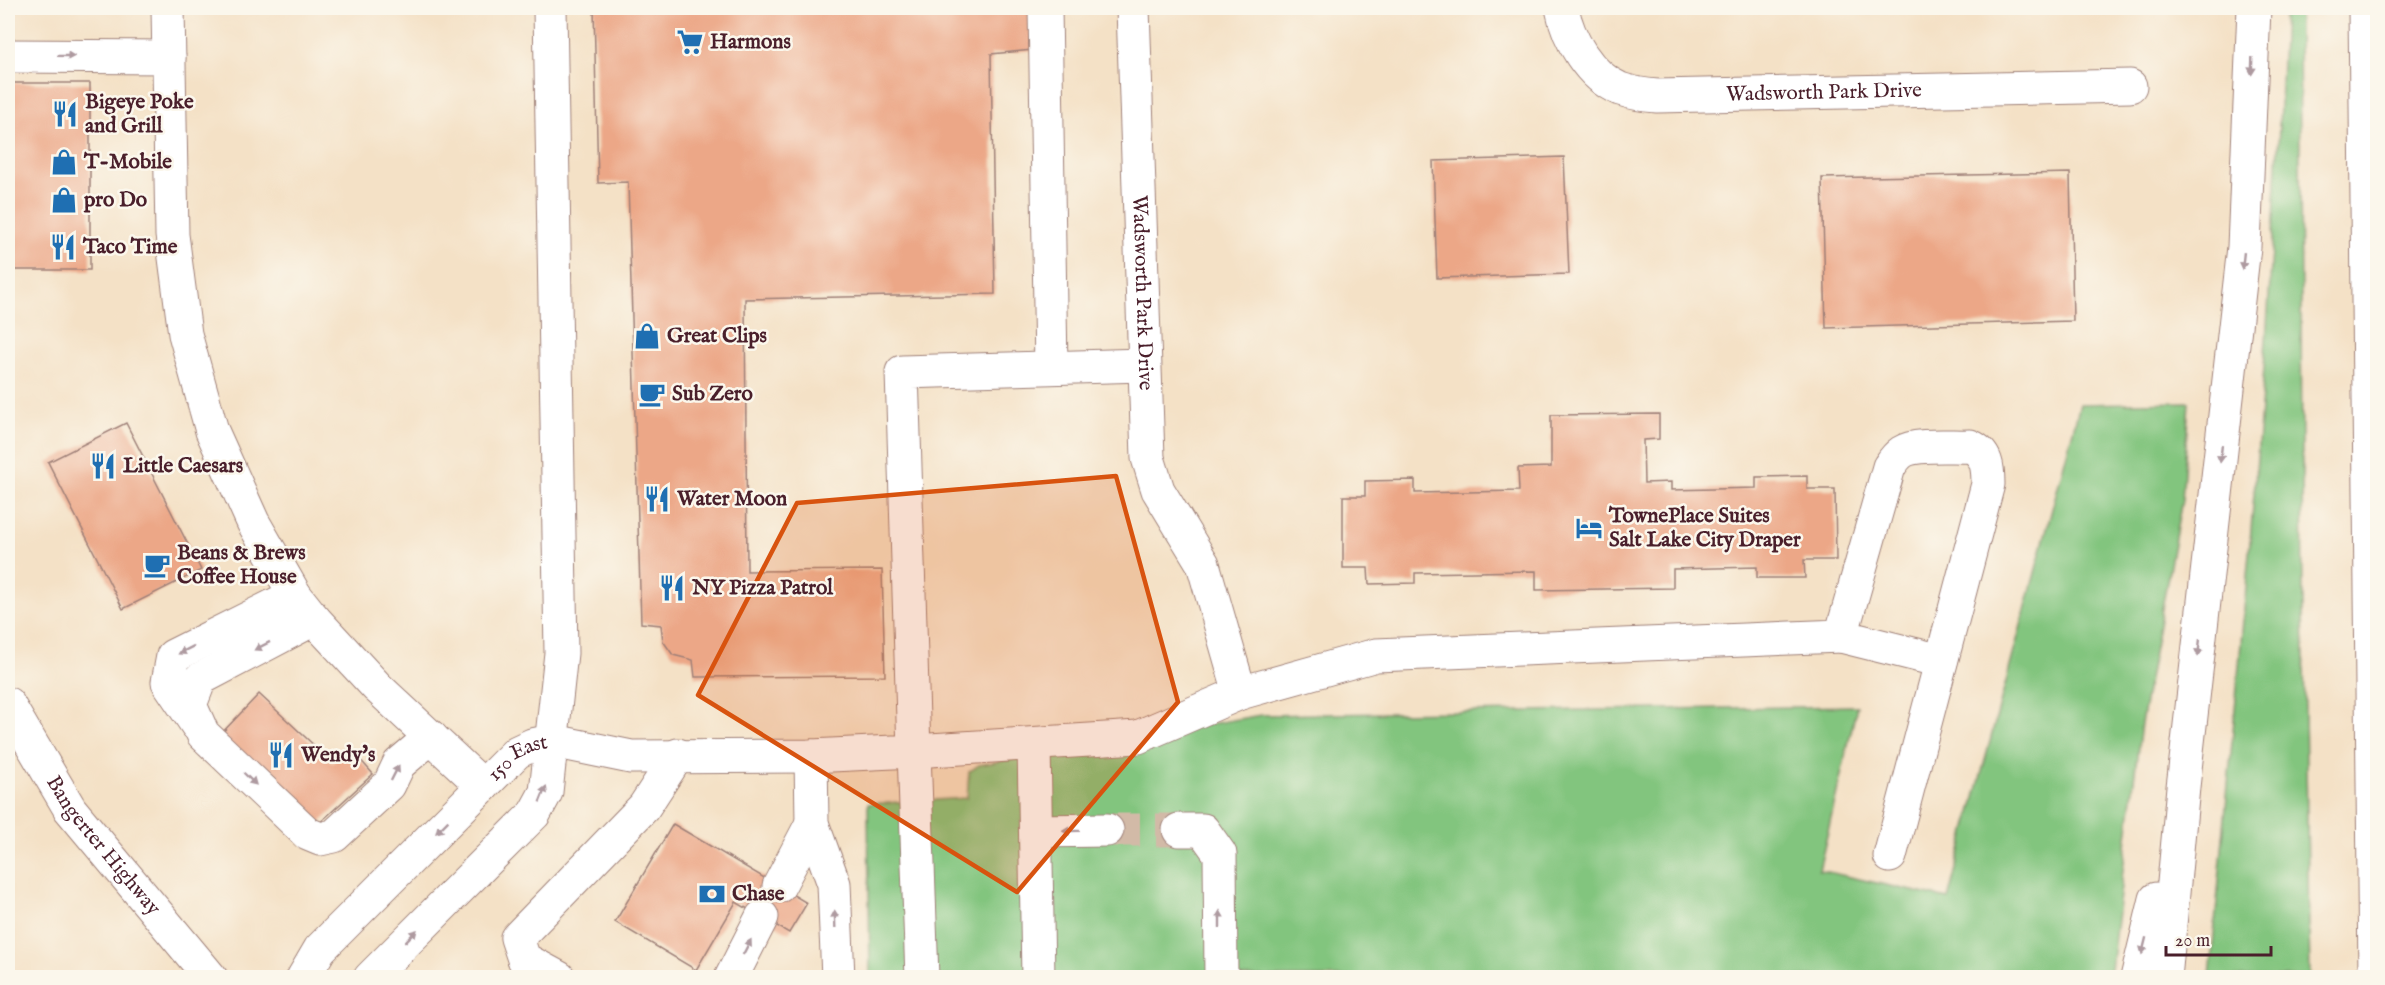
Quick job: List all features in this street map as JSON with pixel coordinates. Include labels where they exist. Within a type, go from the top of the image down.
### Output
[{"type":"main road","points":[[168,8],[172,235],[185,334],[212,431],[253,522],[305,607],[377,687],[483,786]]},
{"type":"main road","points":[[550,8],[561,653],[553,741],[631,757],[811,756],[1138,737],[1240,693],[1376,655],[1841,636],[1941,661]]},
{"type":"main road","points":[[1045,8],[1051,367]]},
{"type":"main road","name":"Wadsworth Park Drive","points":[[1133,8],[1143,365],[1148,458],[1158,490],[1203,564],[1240,693]]},
{"type":"main road","name":"Wadsworth Park Drive","points":[[1562,8],[1570,34],[1587,61],[1601,76],[1618,88],[1637,94],[1668,96],[2130,86]]},
{"type":"main road","points":[[2165,978],[2183,787],[2244,247],[2254,8]]},
{"type":"main road","points":[[2365,8],[2375,978]]},
{"type":"main road","points":[[8,56],[169,57]]},
{"type":"main road","points":[[922,978],[903,372],[1143,365]]},
{"type":"main road","points":[[1841,636],[1889,467],[1894,459],[1900,453],[1913,448],[1970,446],[1979,449],[1983,455],[1988,484],[1890,856]]},
{"type":"main road","points":[[305,607],[200,679],[190,705],[203,734],[308,834],[320,839],[334,836],[389,785],[399,764],[431,737]]},
{"type":"main road","name":"Bangerter Highway","points":[[8,704],[70,808],[211,978]]},
{"type":"main road","name":"150 East","points":[[303,978],[320,949],[517,752],[532,745],[553,741],[546,792],[534,814],[370,978]]},
{"type":"main road","points":[[1034,744],[1038,978]]},
{"type":"main road","points":[[559,978],[524,958],[517,938],[644,807],[678,755]]},
{"type":"main road","points":[[811,756],[812,822],[834,884],[838,978]]},
{"type":"main road","points":[[2137,978],[2183,787]]},
{"type":"main road","points":[[779,886],[812,822]]},
{"type":"main road","points":[[1035,831],[1107,830]]},
{"type":"main road","points":[[1179,830],[1203,830],[1220,854],[1221,978]]},
{"type":"main road","points":[[731,978],[762,917]]},
{"type":"highlighted area","points":[[1116,476],[1178,702],[1017,892],[698,695],[797,503]]},
{"type":"green space","points":[[2284,8],[2299,8],[2303,607],[2310,977],[2210,977],[2264,372]]},
{"type":"green space","points":[[2189,402],[2182,500],[2141,723],[2110,977],[870,977],[868,804],[967,798],[969,772],[979,765],[1261,715],[1857,706],[1819,870],[1948,899],[2080,404]]},
{"type":"building","points":[[594,8],[1032,8],[1033,50],[991,54],[995,294],[745,299],[747,571],[882,570],[885,676],[695,677],[693,660],[673,655],[663,641],[661,625],[641,623],[628,182],[598,183]]},
{"type":"building","points":[[8,83],[90,83],[90,270],[8,270]]},
{"type":"building","points":[[1564,157],[1569,274],[1437,278],[1433,161]]},
{"type":"building","points":[[2070,173],[2073,321],[1826,328],[1822,178]]},
{"type":"building","name":"TownePlace Suites Salt Lake City Draper","points":[[1659,414],[1659,439],[1643,440],[1644,483],[1671,482],[1671,490],[1756,488],[1756,477],[1807,476],[1807,489],[1835,489],[1836,560],[1804,560],[1805,578],[1757,578],[1757,567],[1673,569],[1673,588],[1536,590],[1536,571],[1415,573],[1415,583],[1369,584],[1368,568],[1343,568],[1343,496],[1365,496],[1365,481],[1415,480],[1415,493],[1519,491],[1518,468],[1551,467],[1551,415]]},
{"type":"building","points":[[126,423],[201,570],[123,609],[48,462]]},
{"type":"building","name":"Wendy's","points":[[259,694],[332,762],[350,748],[373,774],[315,827],[218,737]]},
{"type":"building","name":"Chase","points":[[673,824],[807,903],[789,933],[736,902],[696,970],[615,922]]},
{"type":"tunnel","points":[[1107,830],[1179,830]]},
{"type":"place","name":"Harmons","points":[[690,42]]},
{"type":"place","name":"Bigeye Poke and Grill","points":[[65,114]]},
{"type":"place","name":"T-Mobile","points":[[64,162]]},
{"type":"place","name":"pro Do","points":[[64,200]]},
{"type":"place","name":"Taco Time","points":[[63,247]]},
{"type":"place","name":"Great Clips","points":[[647,336]]},
{"type":"place","name":"Sub Zero","points":[[652,394]]},
{"type":"place","name":"Little Caesars","points":[[103,466]]},
{"type":"place","name":"Water Moon","points":[[657,499]]},
{"type":"place","name":"TownePlace Suites Salt Lake City Draper","points":[[1589,528]]},
{"type":"place","name":"Beans & Brews Coffee House","points":[[157,565]]},
{"type":"place","name":"NY Pizza Patrol","points":[[672,588]]},
{"type":"place","name":"Wendy's","points":[[281,755]]},
{"type":"place","name":"Chase","points":[[712,894]]}]
